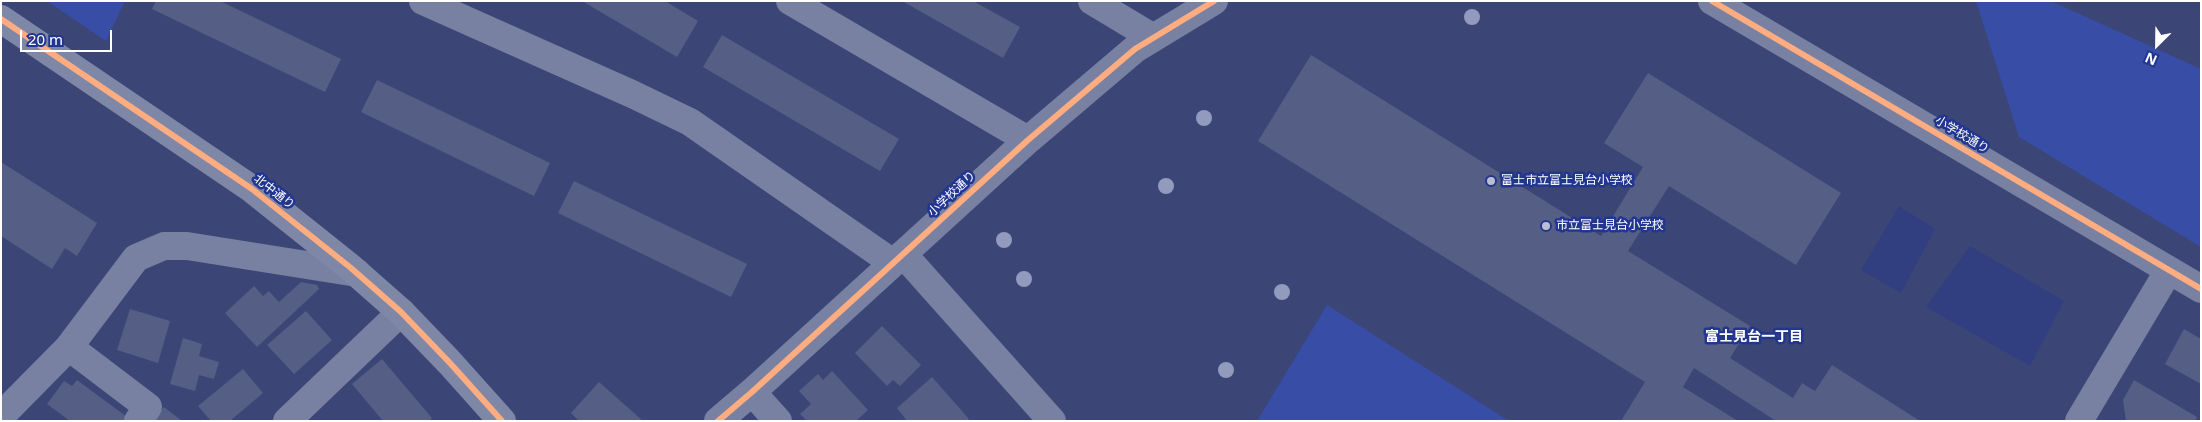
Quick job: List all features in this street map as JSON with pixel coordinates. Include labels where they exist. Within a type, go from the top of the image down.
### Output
[{"type":"street","points":[[422,1],[632,94],[690,122],[898,259],[1052,421]]},
{"type":"street","points":[[790,1],[1028,140]]},
{"type":"street","points":[[1092,1],[1152,37]]},
{"type":"street","name":"小学校通り","points":[[718,421],[1028,140],[1135,49],[1214,1]]},
{"type":"street","name":"小学校通り","points":[[1712,1],[2201,289]]},
{"type":"street","name":"北中通り","points":[[1,19],[252,188],[357,273],[401,312],[502,421]]},
{"type":"street","points":[[1,416],[69,348],[136,258],[164,246],[187,246],[357,273]]},
{"type":"street","points":[[2079,421],[2169,270]]},
{"type":"street","points":[[287,421],[401,312]]},
{"type":"street","points":[[69,348],[148,407],[138,421]]},
{"type":"street","points":[[752,392],[778,421]]},
{"type":"shaded area","points":[[47,1],[125,1],[106,41]]},
{"type":"shaded area","points":[[1976,1],[2051,1],[2201,69],[2201,247],[2019,137]]},
{"type":"shaded area","points":[[1899,206],[1935,229],[1901,293],[1861,270]]},
{"type":"shaded area","points":[[1970,246],[2064,301],[2030,366],[1926,307]]},
{"type":"shaded area","points":[[1327,305],[1509,421],[1257,421]]},
{"type":"building","points":[[156,1],[220,1],[341,59],[325,92],[152,9]]},
{"type":"building","points":[[582,1],[665,1],[698,21],[677,57]]},
{"type":"building","points":[[902,1],[973,1],[1020,27],[1003,58]]},
{"type":"building","points":[[722,35],[899,139],[880,171],[703,67]]},
{"type":"building","points":[[1311,55],[1601,236],[1643,167],[1604,143],[1648,73],[1841,193],[1796,265],[1669,186],[1628,251],[1750,326],[1730,358],[1793,398],[1802,383],[1815,391],[1832,365],[1920,421],[1776,421],[1694,368],[1683,387],[1738,421],[1621,421],[1645,382],[1258,141]]},
{"type":"building","points":[[377,80],[550,163],[534,196],[361,112]]},
{"type":"building","points":[[1,162],[97,223],[77,256],[65,248],[52,269],[1,236]]},
{"type":"building","points":[[574,181],[747,264],[731,297],[558,213]]},
{"type":"building","points":[[301,282],[317,285],[319,289],[257,347],[225,313],[254,286],[263,296],[269,291],[279,302]]},
{"type":"building","points":[[130,309],[170,321],[158,363],[117,350]]},
{"type":"building","points":[[306,311],[332,340],[294,374],[267,345]]},
{"type":"building","points":[[882,326],[921,365],[900,386],[893,380],[887,386],[855,353]]},
{"type":"building","points":[[2184,329],[2201,339],[2201,384],[2165,364]]},
{"type":"building","points":[[183,338],[202,344],[199,356],[219,362],[214,379],[199,375],[195,391],[170,384]]},
{"type":"building","points":[[382,359],[432,418],[429,421],[383,421],[352,384]]},
{"type":"building","points":[[243,369],[263,393],[230,421],[211,421],[198,406]]},
{"type":"building","points":[[832,371],[868,410],[856,421],[807,421],[800,414],[811,404],[799,391],[818,374],[823,380]]},
{"type":"building","points":[[932,377],[969,419],[967,421],[907,421],[897,408]]},
{"type":"building","points":[[77,380],[127,417],[125,421],[70,421],[47,404],[64,381],[72,386]]},
{"type":"building","points":[[2134,380],[2197,417],[2195,421],[2126,421],[2123,400]]},
{"type":"building","points":[[599,382],[643,421],[579,421],[571,413]]},
{"type":"building","points":[[164,407],[182,421],[153,421]]},
{"type":"cycle path","points":[[718,421],[1028,140],[1135,49],[1214,1]]},
{"type":"cycle path","points":[[1712,1],[2201,289]]},
{"type":"cycle path","points":[[1,19],[252,189],[351,268],[401,312],[502,421]]},
{"type":"place","name":"富士市立富士見台小学校","points":[[1491,181]]},
{"type":"place","name":"市立富士見台小学校","points":[[1546,226]]},
{"type":"district","name":"富士見台一丁目","points":[[1754,337]]}]
